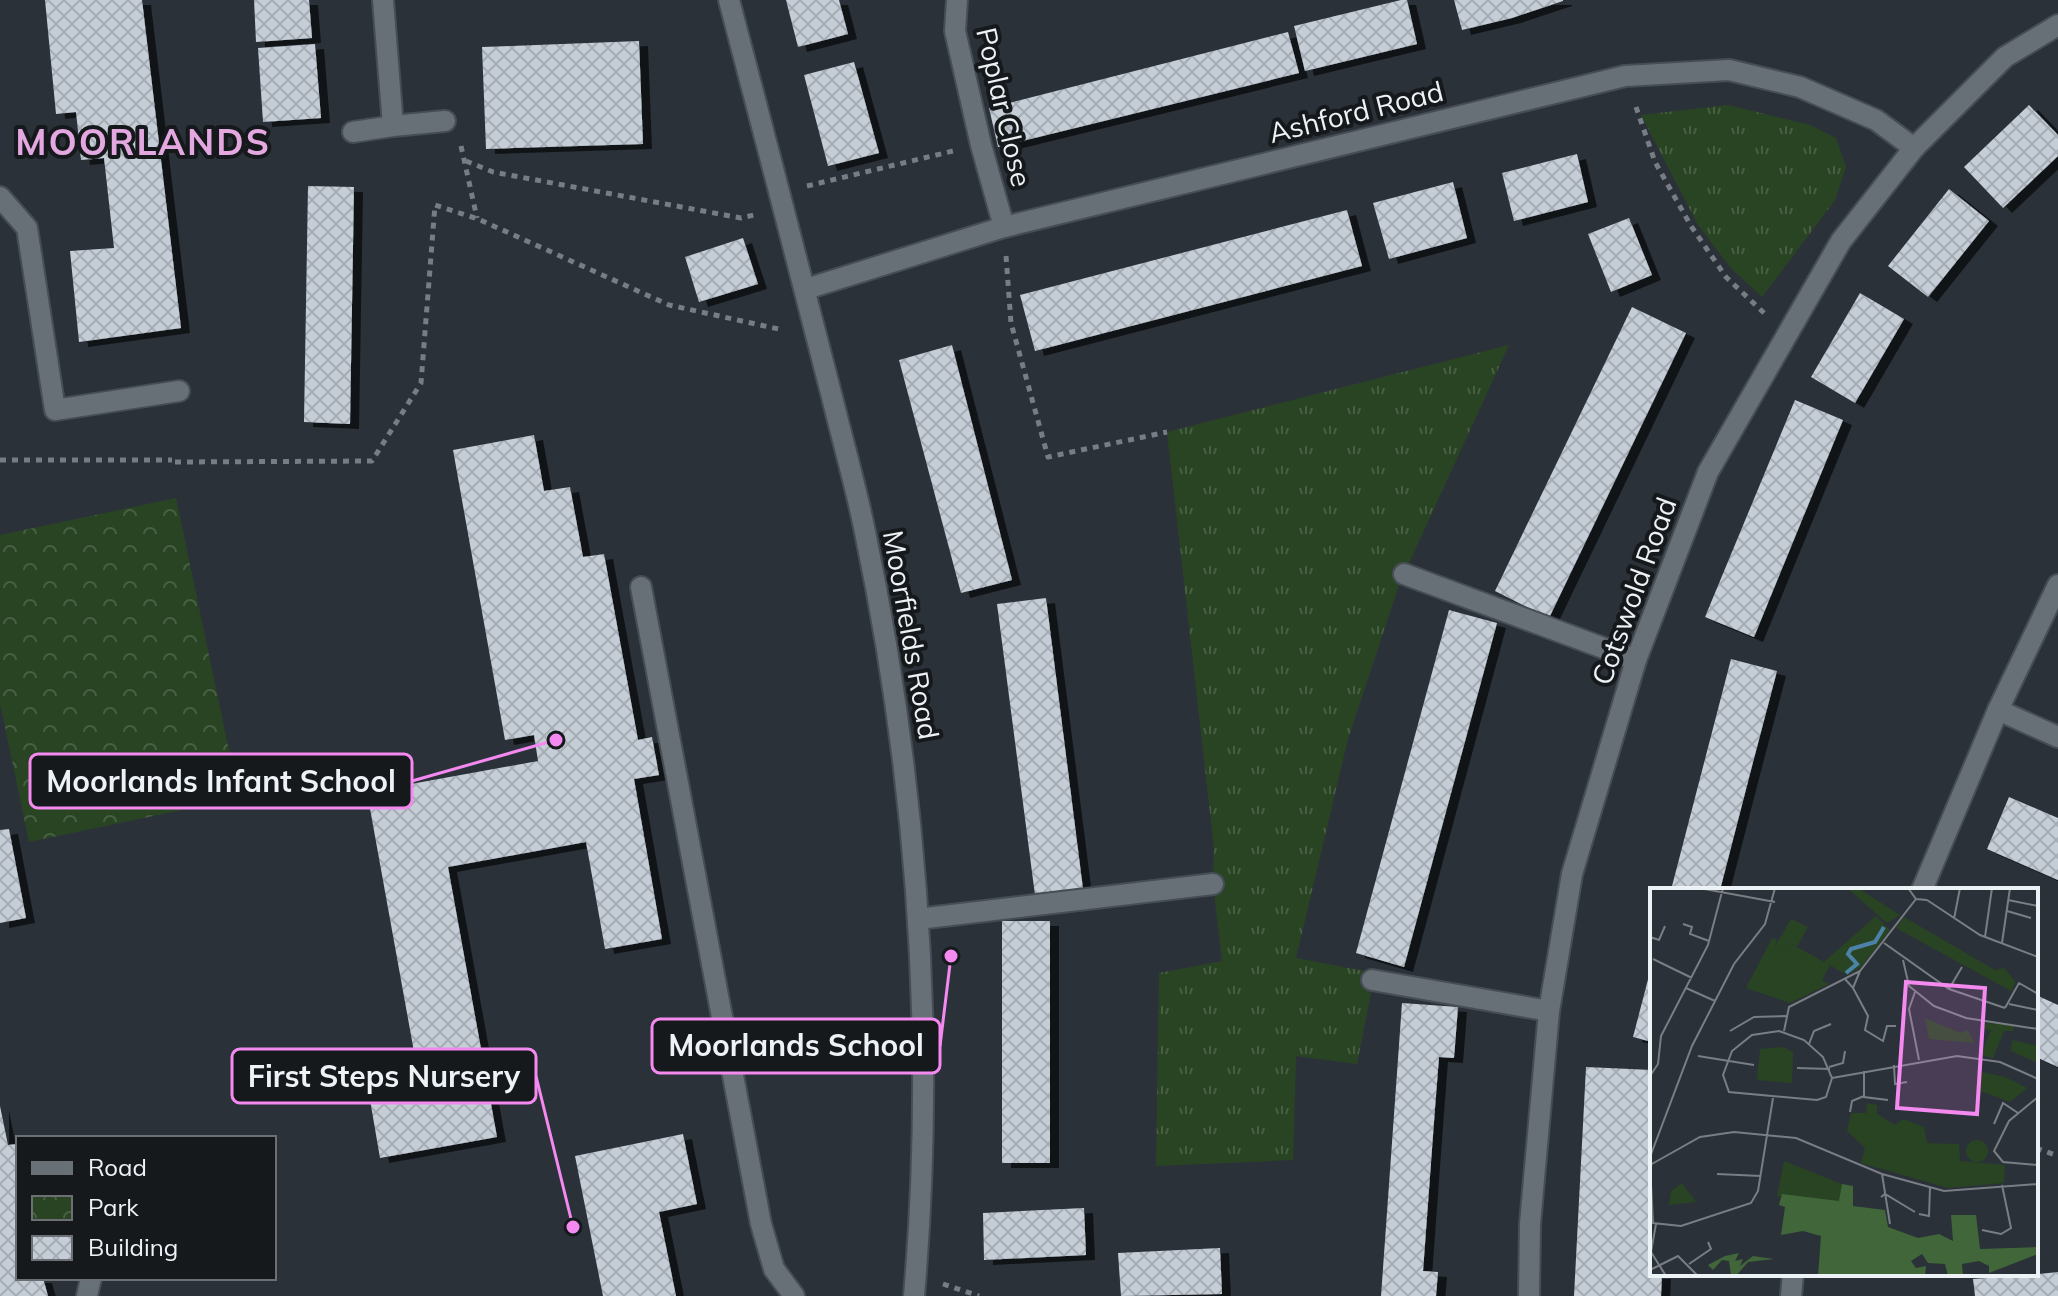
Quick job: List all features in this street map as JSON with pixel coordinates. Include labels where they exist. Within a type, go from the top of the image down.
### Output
[{"type":"street","points":[[383,0],[393,126]]},
{"type":"street","name":"Moorfields Road","points":[[729,0],[806,289],[865,530],[902,752],[912,831],[918,919],[922,1171],[914,1296]]},
{"type":"street","name":"Poplar Close","points":[[957,0],[955,31],[981,145],[1004,227]]},
{"type":"street","name":"Cotswold Road","points":[[1529,1296],[1530,1224],[1549,1011],[1572,874],[1636,660],[1708,472],[1841,241],[1914,148],[2005,57],[2058,25]]},
{"type":"street","name":"Ashford Road","points":[[806,289],[1004,227],[1625,76],[1729,70],[1800,87],[1876,120],[1914,148]]},
{"type":"street","points":[[353,132],[445,121]]},
{"type":"street","points":[[0,197],[27,228],[55,410],[179,391]]},
{"type":"street","points":[[1404,574],[1636,660]]},
{"type":"street","points":[[1923,888],[1998,710],[2058,585]]},
{"type":"street","points":[[641,587],[761,1224],[774,1269],[794,1296]]},
{"type":"street","points":[[1998,710],[2058,737]]},
{"type":"street","points":[[918,919],[1213,884]]},
{"type":"street","points":[[1372,980],[1549,1011]]},
{"type":"street","points":[[1791,1296],[1793,1276]]},
{"type":"path","points":[[1625,76],[1655,162],[1691,226],[1726,277],[1786,334]]},
{"type":"path","points":[[445,121],[456,133],[466,161],[478,219]]},
{"type":"path","points":[[466,161],[493,172],[741,218],[782,202],[981,145]]},
{"type":"path","points":[[0,460],[372,461],[421,383],[435,205],[478,219],[669,305],[817,337]]},
{"type":"path","points":[[1004,227],[1011,323],[1048,457],[1167,432]]},
{"type":"path","points":[[2038,1149],[2058,1156]]},
{"type":"green space","points":[[1728,105],[1810,125],[1836,138],[1846,167],[1835,200],[1762,297],[1730,267],[1698,225],[1641,115]]},
{"type":"green space","points":[[1509,345],[1399,585],[1348,739],[1296,958],[1375,973],[1357,1064],[1296,1056],[1293,1160],[1156,1166],[1159,973],[1222,961],[1213,884],[1214,848],[1167,432]]},
{"type":"green space","points":[[176,498],[239,798],[29,842],[0,703],[0,535]]},
{"type":"building","points":[[45,0],[142,0],[181,328],[79,342],[70,251],[114,248],[104,158],[81,160],[76,112],[56,114]]},
{"type":"building","points":[[254,0],[309,0],[312,38],[256,42]]},
{"type":"building","points":[[786,0],[839,0],[848,34],[798,47]]},
{"type":"building","points":[[1407,0],[1417,44],[1305,71],[1294,26]]},
{"type":"building","points":[[1454,0],[1563,0],[1563,1],[1462,30]]},
{"type":"building","points":[[1288,32],[1299,73],[998,147],[989,108]]},
{"type":"building","points":[[639,41],[643,144],[486,149],[482,47]]},
{"type":"building","points":[[315,44],[321,118],[263,122],[258,48]]},
{"type":"building","points":[[854,62],[879,153],[828,166],[804,75]]},
{"type":"building","points":[[2029,105],[2058,135],[2058,156],[2003,208],[1964,167]]},
{"type":"building","points":[[1577,154],[1588,202],[1514,221],[1502,173]]},
{"type":"building","points":[[1453,182],[1467,238],[1389,259],[1373,203]]},
{"type":"building","points":[[308,186],[354,187],[350,424],[304,422]]},
{"type":"building","points":[[1949,189],[1989,221],[1928,297],[1888,266]]},
{"type":"building","points":[[1347,210],[1362,266],[1035,351],[1020,295]]},
{"type":"building","points":[[1629,218],[1652,275],[1611,292],[1588,234]]},
{"type":"building","points":[[743,238],[758,284],[699,302],[685,257]]},
{"type":"building","points":[[1860,293],[1904,319],[1855,403],[1811,377]]},
{"type":"building","points":[[1632,307],[1686,333],[1549,618],[1495,591]]},
{"type":"building","points":[[952,345],[1012,580],[961,593],[899,360]]},
{"type":"building","points":[[1795,400],[1843,420],[1754,637],[1705,617]]},
{"type":"building","points":[[534,435],[544,491],[570,487],[583,557],[604,554],[638,740],[652,737],[659,775],[634,779],[662,939],[605,949],[586,842],[448,867],[497,1137],[380,1158],[369,1094],[420,1085],[367,792],[538,761],[534,735],[505,740],[453,450]]},
{"type":"building","points":[[1046,598],[1083,889],[1035,895],[997,604]]},
{"type":"building","points":[[1449,610],[1497,623],[1404,967],[1356,953]]},
{"type":"building","points":[[1731,659],[1777,671],[1721,888],[1672,888]]},
{"type":"building","points":[[2009,797],[2058,818],[2058,880],[1987,849]]},
{"type":"building","points":[[9,829],[26,918],[0,923],[0,830]]},
{"type":"building","points":[[1002,921],[1050,921],[1050,1163],[1002,1163]]},
{"type":"building","points":[[1650,972],[1650,1041],[1633,1037]]},
{"type":"building","points":[[2038,996],[2058,1005],[2058,1067],[2038,1058]]},
{"type":"building","points":[[1402,1003],[1458,1007],[1454,1058],[1439,1057],[1435,1108],[1423,1271],[1438,1272],[1436,1296],[1381,1296]]},
{"type":"building","points":[[1586,1067],[1650,1070],[1650,1276],[1662,1276],[1661,1296],[1574,1296]]},
{"type":"building","points":[[0,1106],[8,1145],[16,1144],[16,1280],[44,1280],[48,1296],[0,1296]]},
{"type":"building","points":[[683,1134],[697,1204],[659,1212],[676,1296],[603,1296],[575,1156]]},
{"type":"building","points":[[1084,1208],[1086,1255],[984,1260],[983,1213]]},
{"type":"building","points":[[1220,1248],[1222,1294],[1121,1296],[1118,1253]]},
{"type":"building","points":[[2058,1272],[2058,1296],[1975,1296],[1973,1279]]},
{"type":"place","name":"Moorlands Infant School","points":[[556,740]]},
{"type":"place","name":"Moorlands School","points":[[951,956]]},
{"type":"place","name":"First Steps Nursery","points":[[573,1227]]},
{"type":"district","name":"MOORLANDS","points":[[143,142]]}]
